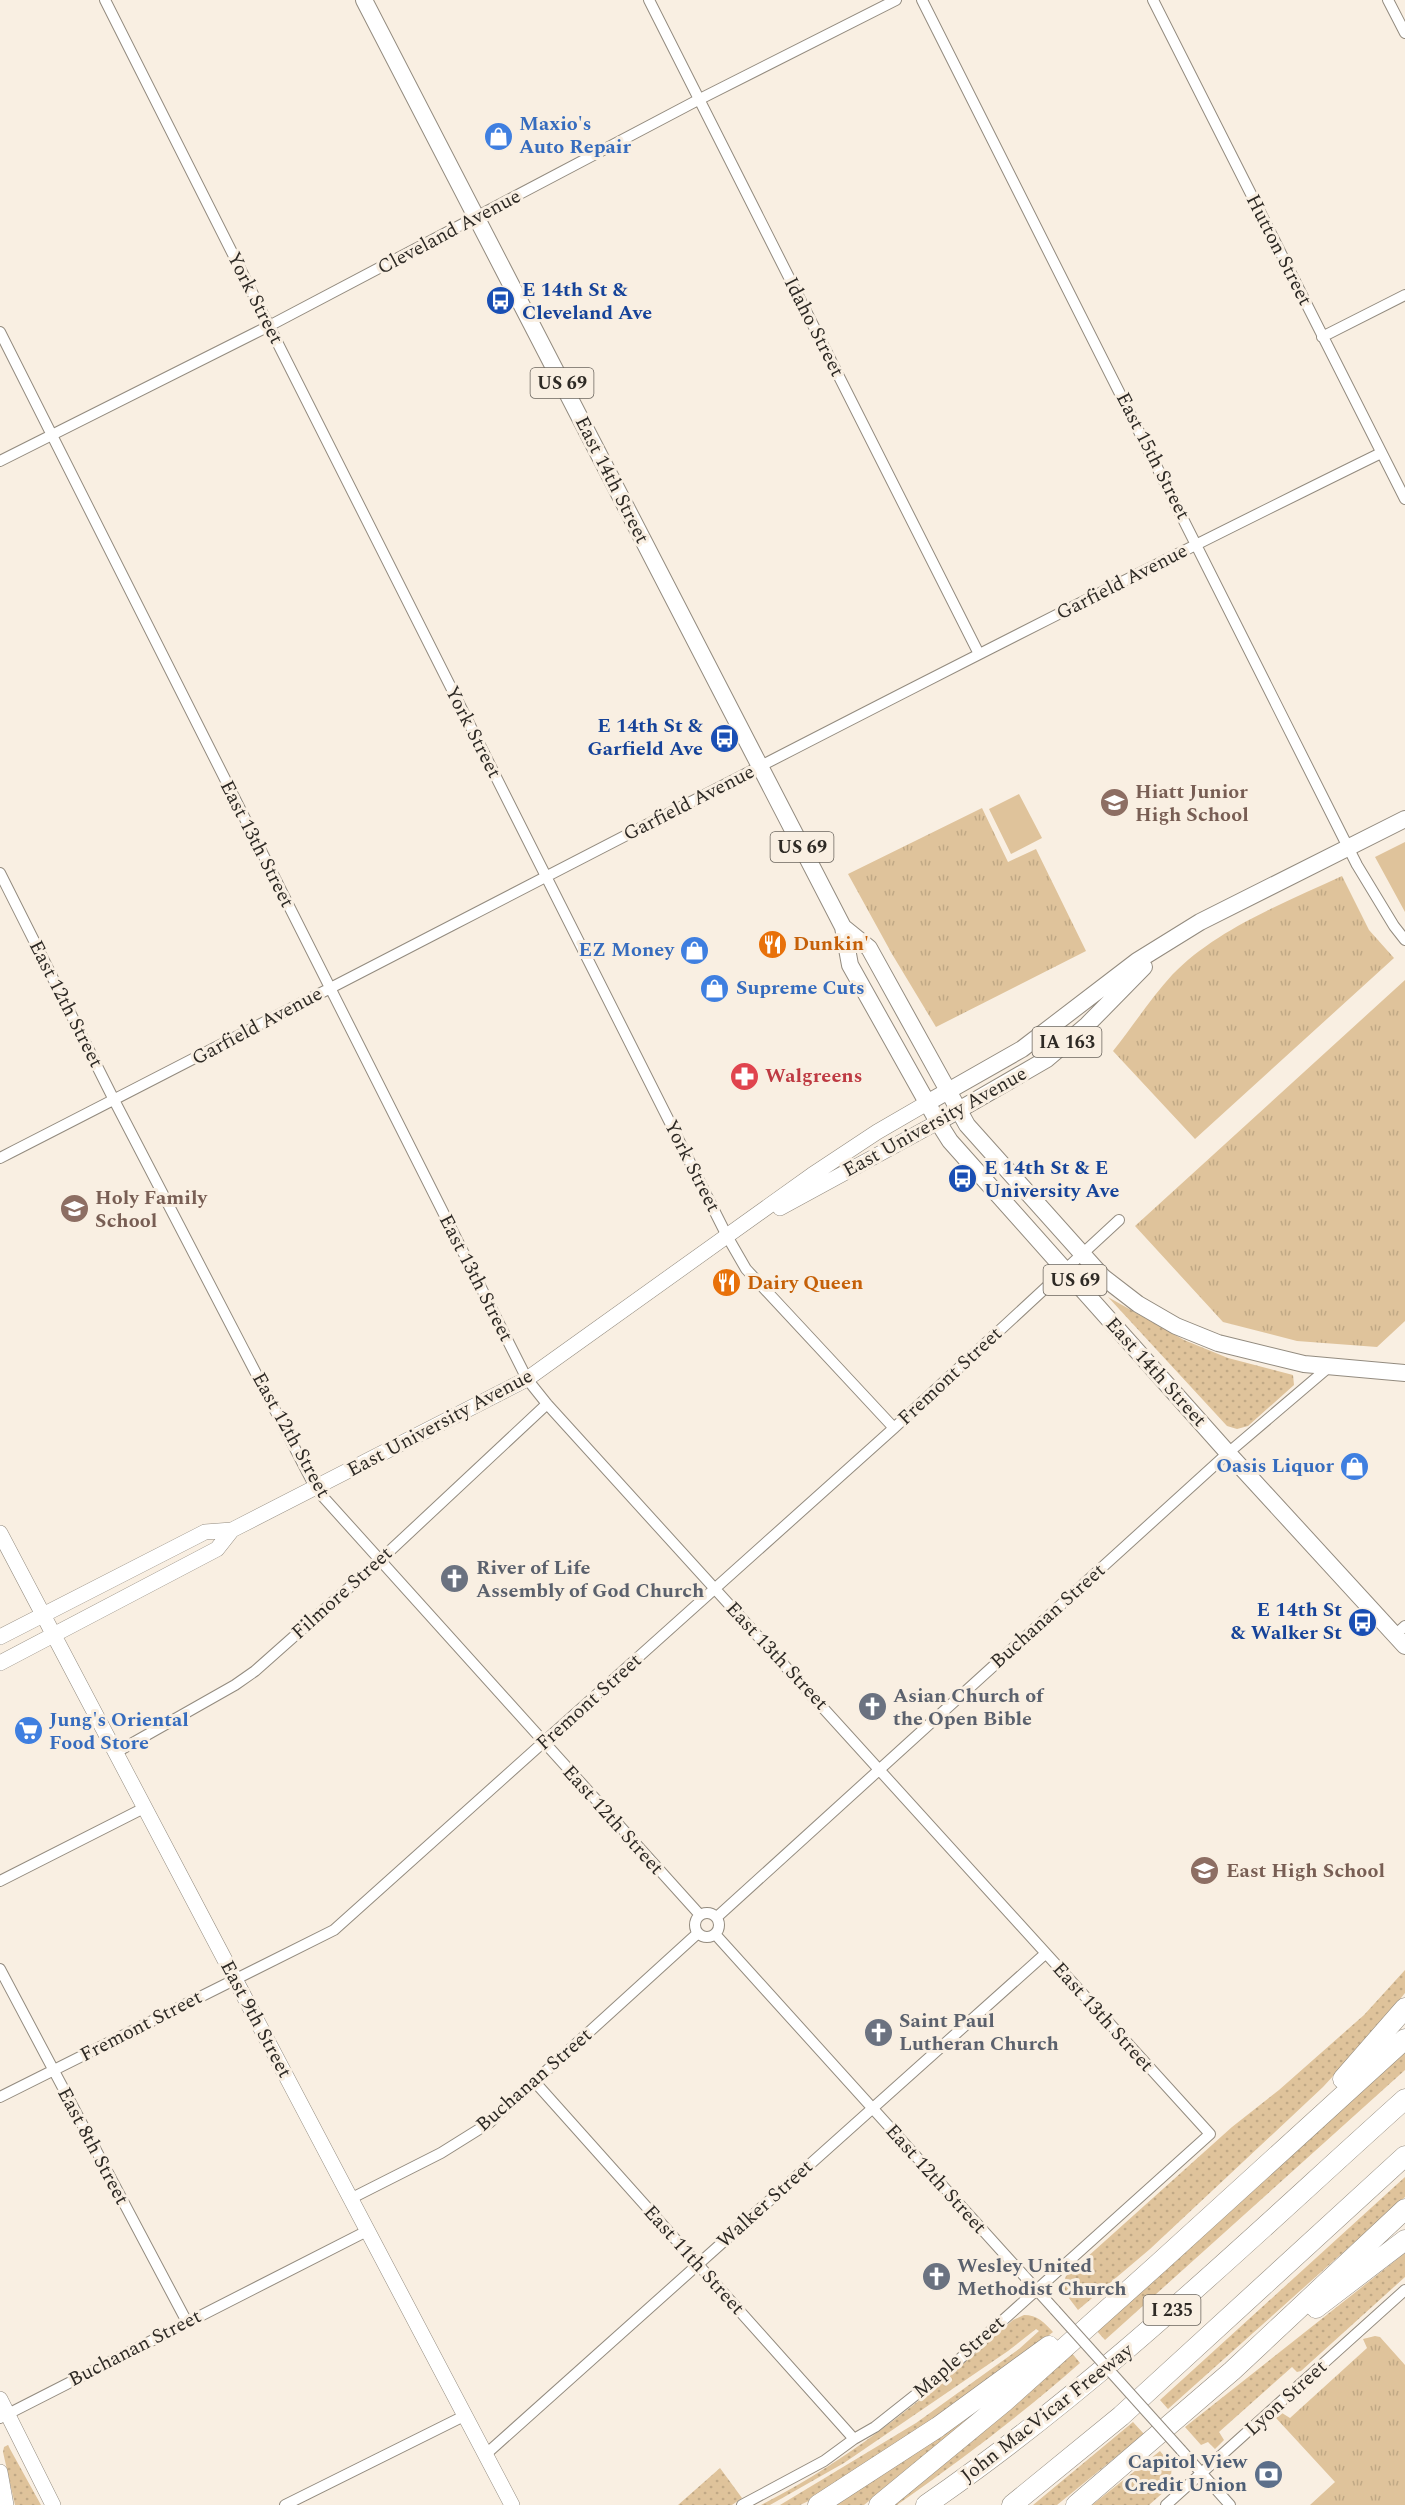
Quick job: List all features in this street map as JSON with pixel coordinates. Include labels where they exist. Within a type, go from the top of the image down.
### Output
[{"type":"highway","points":[[1254,2176],[1330,2095],[1405,2008]]},
{"type":"highway","points":[[879,2505],[963,2437],[1159,2263],[1405,2039]]},
{"type":"highway","name":"John MacVicar Freeway","points":[[926,2505],[968,2476],[1138,2341],[1405,2099]]},
{"type":"highway","name":"I 235","points":[[1012,2505],[1121,2416],[1405,2156]]},
{"type":"highway","points":[[1076,2505],[1232,2371],[1405,2209]]},
{"type":"highway","points":[[1232,2371],[1405,2240]]},
{"type":"highway","points":[[818,2505],[938,2427],[1159,2263]]},
{"type":"main road","name":"East 14th Street","points":[[364,0],[843,927],[850,965],[950,1141],[1228,1453],[1402,1636]]},
{"type":"main road","name":"East University Avenue","points":[[0,1637],[205,1532],[232,1530],[316,1489],[527,1379],[812,1175],[877,1132],[1022,1049],[1137,962],[1200,922],[1405,819]]},
{"type":"main road","name":"East 14th Street","points":[[843,927],[869,948],[967,1125],[1081,1254]]},
{"type":"main road","name":"East University Avenue","points":[[728,1236],[960,1111],[1047,1059],[1087,1025],[1146,964],[1178,937]]},
{"type":"main road","name":"US 69","points":[[1081,1254],[1103,1277],[1138,1304],[1176,1326],[1218,1343],[1304,1364],[1405,1373]]},
{"type":"main road","name":"East University Avenue","points":[[0,1663],[217,1549],[232,1530]]},
{"type":"main road","name":"East 9th Street","points":[[0,1533],[512,2505]]},
{"type":"main road","points":[[2,2410],[53,2505]]},
{"type":"main road","points":[[0,2472],[6,2505]]},
{"type":"street","name":"York Street","points":[[105,0],[545,876],[746,1269],[894,1428]]},
{"type":"street","name":"Idaho Street","points":[[649,0],[979,654]]},
{"type":"street","name":"Cleveland Avenue","points":[[0,461],[269,326],[698,100],[896,0]]},
{"type":"street","name":"East 15th Street","points":[[922,0],[1348,847],[1394,926],[1405,940]]},
{"type":"street","name":"Hutton Street","points":[[1153,0],[1405,500]]},
{"type":"street","points":[[1388,0],[1405,33]]},
{"type":"street","points":[[1323,337],[1405,295]]},
{"type":"street","name":"East 13th Street","points":[[0,332],[527,1379],[714,1590],[880,1768],[1045,1954],[1210,2134]]},
{"type":"street","name":"Garfield Avenue","points":[[0,1158],[979,654],[1381,453]]},
{"type":"street","name":"East 12th Street","points":[[0,873],[114,1100],[316,1489],[700,1915]]},
{"type":"street","name":"Fremont Street","points":[[0,2097],[234,1979],[315,1942],[334,1930],[894,1428],[1119,1220]]},
{"type":"street","name":"Buchanan Street","points":[[717,1917],[1228,1453],[1329,1367]]},
{"type":"street","name":"Filmore Street","points":[[115,1753],[235,1685],[255,1671],[379,1561],[547,1404]]},
{"type":"street","points":[[0,1881],[144,1808]]},
{"type":"street","points":[[711,1913],[717,1917],[720,1924],[716,1934],[706,1937],[698,1933],[695,1925],[700,1915],[711,1913]]},
{"type":"street","name":"Buchanan Street","points":[[350,2199],[441,2153],[489,2123],[698,1933]]},
{"type":"street","name":"East 12th Street","points":[[716,1934],[1230,2505]]},
{"type":"street","name":"Walker Street","points":[[485,2455],[1045,1954]]},
{"type":"street","name":"East 8th Street","points":[[0,1969],[187,2322]]},
{"type":"street","name":"East 11th Street","points":[[534,2081],[854,2439]]},
{"type":"street","name":"Maple Street","points":[[742,2505],[824,2461],[875,2427],[952,2366],[1210,2134]]},
{"type":"street","name":"Buchanan Street","points":[[2,2410],[187,2322],[367,2231]]},
{"type":"street","name":"Lyon Street","points":[[1166,2505],[1405,2290]]},
{"type":"street","points":[[285,2505],[464,2416]]},
{"type":"green space","points":[[1019,794],[1042,838],[1011,854],[989,809]]},
{"type":"green space","points":[[982,808],[1008,862],[1036,849],[1086,951],[936,1027],[848,874]]},
{"type":"green space","points":[[1405,842],[1405,912],[1375,857]]},
{"type":"green space","points":[[1342,876],[1369,930],[1394,958],[1195,1139],[1113,1051],[1172,975],[1209,944],[1253,918]]},
{"type":"green space","points":[[1405,980],[1405,1321],[1377,1347],[1297,1341],[1223,1322],[1135,1226]]},
{"type":"green space","points":[[1108,1297],[1184,1340],[1228,1358],[1293,1375],[1294,1385],[1248,1426],[1237,1429],[1227,1426]]},
{"type":"green space","points":[[1405,1970],[1405,1993],[1370,2036],[1323,2087],[1150,2249],[1078,2310],[1062,2289],[1066,2276],[1232,2127],[1279,2090],[1364,2015]]},
{"type":"green space","points":[[1405,2050],[1405,2070],[1105,2340],[1095,2329]]},
{"type":"green space","points":[[1405,2177],[1405,2197],[1168,2409],[1160,2400]]},
{"type":"green space","points":[[1405,2253],[1405,2277],[1301,2371],[1297,2372],[1292,2367],[1219,2432],[1224,2440],[1215,2449],[1208,2442],[1201,2445],[1185,2427]]},
{"type":"green space","points":[[1024,2315],[1040,2320],[1053,2332],[986,2384],[815,2498],[800,2505],[780,2505],[916,2423],[1019,2349],[1039,2331],[1036,2329],[1008,2351],[844,2463],[770,2505],[761,2505],[829,2466],[893,2421],[1013,2320]]},
{"type":"green space","points":[[1380,2337],[1405,2365],[1405,2505],[1310,2505],[1335,2482],[1276,2418],[1282,2413],[1290,2418],[1367,2348],[1363,2339]]},
{"type":"green space","points":[[1071,2352],[1080,2363],[991,2436],[894,2505]]},
{"type":"green space","points":[[973,2414],[864,2505],[836,2505]]},
{"type":"green space","points":[[1133,2422],[1144,2434],[1057,2505],[1033,2505]]},
{"type":"green space","points":[[8,2445],[41,2505],[15,2505],[3,2452],[4,2447]]},
{"type":"green space","points":[[1160,2451],[1172,2466],[1171,2475],[1174,2483],[1149,2505],[1092,2505]]},
{"type":"green space","points":[[720,2468],[742,2498],[732,2505],[678,2505]]},
{"type":"place","name":"Maxio's Auto Repair","points":[[498,136]]},
{"type":"place","name":"E 14th St & Cleveland Ave","points":[[501,301]]},
{"type":"place","name":"E 14th St & Garfield Ave","points":[[724,738]]},
{"type":"place","name":"Hiatt Junior High School","points":[[1114,803]]},
{"type":"place","name":"Dunkin'","points":[[772,944]]},
{"type":"place","name":"EZ Money","points":[[695,950]]},
{"type":"place","name":"Supreme Cuts","points":[[715,988]]},
{"type":"place","name":"Walgreens","points":[[744,1076]]},
{"type":"place","name":"E 14th St & E University Ave","points":[[963,1179]]},
{"type":"place","name":"Holy Family School","points":[[74,1209]]},
{"type":"place","name":"Dairy Queen","points":[[726,1283]]},
{"type":"place","name":"Oasis Liquor","points":[[1355,1466]]},
{"type":"place","name":"River of Life Assembly of God Church","points":[[455,1579]]},
{"type":"place","name":"E 14th St & Walker St","points":[[1363,1622]]},
{"type":"place","name":"Asian Church of the Open Bible","points":[[872,1707]]},
{"type":"place","name":"Jung's Oriental Food Store","points":[[28,1731]]},
{"type":"place","name":"East High School","points":[[1205,1871]]},
{"type":"place","name":"Saint Paul Lutheran Church","points":[[878,2033]]},
{"type":"place","name":"Wesley United Methodist Church","points":[[936,2277]]},
{"type":"place","name":"Capitol View Credit Union","points":[[1268,2474]]}]
